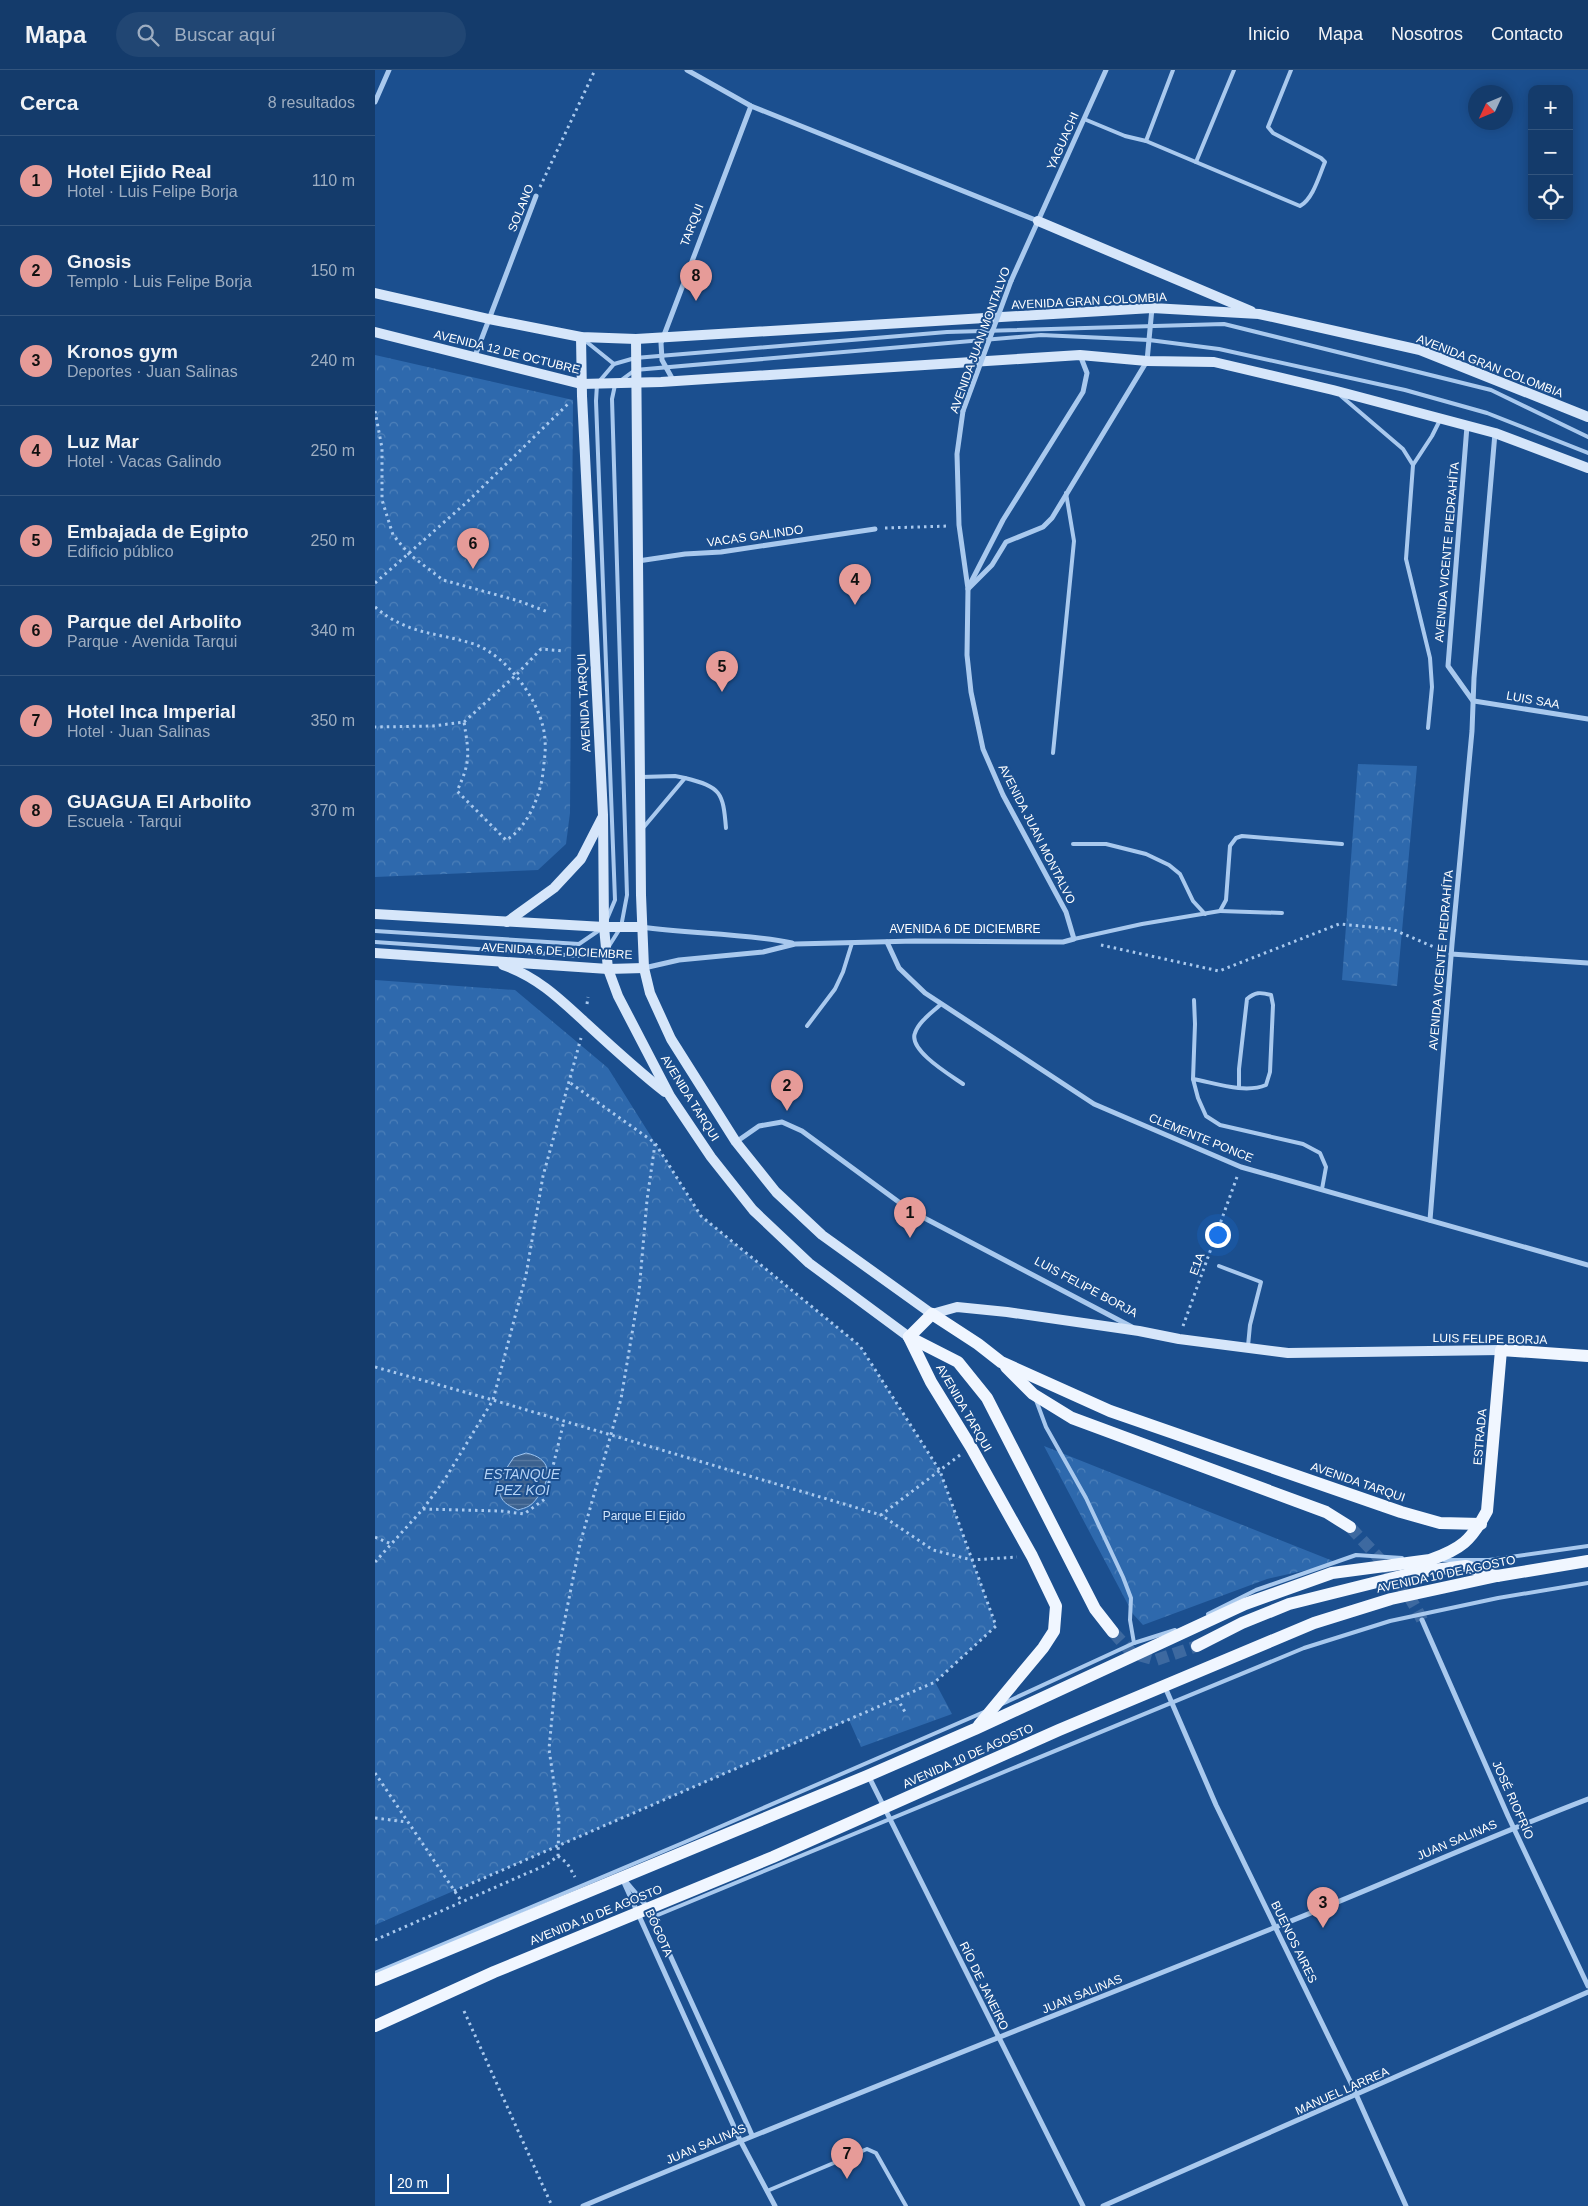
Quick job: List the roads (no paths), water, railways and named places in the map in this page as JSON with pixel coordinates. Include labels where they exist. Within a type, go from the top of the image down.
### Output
[{"type":"main road","points":[[1038,221],[1259,314]]},
{"type":"main road","points":[[375,293],[489,319],[581,337],[635,339],[634,383],[1080,355],[1147,361],[1214,362],[1333,390],[1495,433],[1588,468]]},
{"type":"main road","name":"AVENIDA GRAN COLOMBIA","points":[[635,339],[1152,308],[1259,314],[1420,350],[1587,414]]},
{"type":"main road","name":"AVENIDA 12 DE OCTUBRE","points":[[375,332],[581,384],[634,383]]},
{"type":"main road","name":"AVENIDA TARQUI","points":[[581,337],[581,384],[603,815],[604,927],[608,969],[618,996],[670,1096],[711,1157],[753,1210],[809,1263],[909,1336],[931,1382],[971,1447],[1033,1556],[1056,1606],[1054,1631],[1043,1648],[991,1708],[978,1727]]},
{"type":"main road","name":"AVENIDA TARQUI","points":[[634,383],[641,927],[644,968],[650,993],[671,1039],[736,1142],[776,1192],[822,1235],[1001,1362],[1110,1411],[1401,1512],[1440,1523],[1481,1524]]},
{"type":"main road","points":[[507,922],[554,888],[581,859],[603,815]]},
{"type":"main road","name":"AVENIDA 6 DE DICIEMBRE","points":[[375,914],[604,927],[641,927]]},
{"type":"main road","name":"AVENIDA 6 DE DICIEMBRE","points":[[375,953],[608,969],[644,968]]},
{"type":"main road","points":[[491,960],[523,972],[547,988],[642,1074],[670,1096]]},
{"type":"main road","points":[[1113,1632],[1095,1609],[987,1398],[958,1362],[909,1336],[932,1314],[957,1307],[1007,1312],[1139,1331]]},
{"type":"main road","name":"LUIS FELIPE BORJA","points":[[1139,1331],[1179,1339],[1289,1353],[1501,1350],[1588,1356]]},
{"type":"main road","name":"ESTRADA","points":[[1481,1524],[1487,1511],[1501,1350]]},
{"type":"main road","points":[[1001,1362],[1033,1394],[1072,1418],[1326,1512],[1350,1528]]},
{"type":"main road","name":"AVENIDA 10 DE AGOSTO","points":[[375,1980],[868,1775],[978,1727],[1253,1601],[1332,1572],[1430,1560],[1461,1546],[1474,1534],[1481,1524]]},
{"type":"main road","name":"AVENIDA 10 DE AGOSTO","points":[[375,2026],[493,1972],[647,1913],[887,1814],[1059,1730],[1314,1623],[1391,1599],[1497,1576],[1588,1561]]},
{"type":"main road","points":[[1197,1646],[1242,1623],[1289,1604],[1417,1572],[1466,1566],[1497,1576]]},
{"type":"street","points":[[375,102],[389,70]]},
{"type":"street","points":[[687,70],[751,106],[1038,221]]},
{"type":"street","name":"YAGUACHI","points":[[1038,221],[1106,70]]},
{"type":"street","name":"TARQUI","points":[[673,381],[665,368],[661,356],[660,346],[662,338],[751,106]]},
{"type":"street","name":"SOLANO","points":[[475,356],[536,196]]},
{"type":"street","name":"AVENIDA JUAN MONTALVO","points":[[1038,221],[1011,281],[963,411],[957,454],[959,525],[968,589],[967,655],[971,692],[983,749],[1003,795],[1066,912],[1074,939]]},
{"type":"street","points":[[968,589],[992,565],[1006,542],[1043,527],[1052,518],[1147,361],[1152,308]]},
{"type":"street","name":"AVENIDA JUAN MONTALVO","points":[[968,589],[1006,515],[1083,392],[1087,373],[1080,355]]},
{"type":"street","name":"AVENIDA VICENTE PIEDRAHÍTA","points":[[1467,426],[1448,666],[1474,701]]},
{"type":"street","name":"AVENIDA VICENTE PIEDRAHÍTA","points":[[1430,1220],[1495,433]]},
{"type":"street","name":"VACAS GALINDO","points":[[637,561],[685,554],[721,552],[875,528]]},
{"type":"street","name":"LUIS SAA","points":[[1474,701],[1588,719]]},
{"type":"street","name":"AVENIDA 6 DE DICIEMBRE","points":[[641,927],[676,932],[763,937],[795,944]]},
{"type":"street","name":"AVENIDA 6 DE DICIEMBRE","points":[[644,968],[679,960],[755,953],[795,944],[887,942],[1021,943],[1063,942],[1074,939]]},
{"type":"street","name":"CLEMENTE PONCE","points":[[887,942],[899,968],[925,993],[1094,1104],[1241,1167],[1588,1266]]},
{"type":"street","points":[[1451,954],[1588,963]]},
{"type":"street","name":"LUIS FELIPE BORJA","points":[[736,1142],[759,1126],[782,1122],[802,1131],[911,1211],[1139,1331]]},
{"type":"street","name":"JOSÉ RIOFRÍO","points":[[1422,1620],[1513,1827],[1588,1986]]},
{"type":"street","name":"BUENOS AIRES","points":[[1164,1687],[1216,1804],[1357,2095],[1406,2206]]},
{"type":"street","name":"RÍO DE JANEIRO","points":[[868,1775],[1083,2206]]},
{"type":"street","name":"JUAN SALINAS","points":[[583,2206],[752,2135],[1275,1928],[1513,1827],[1588,1799]]},
{"type":"street","name":"BÓGOTA","points":[[621,1877],[647,1913],[752,2135]]},
{"type":"street","name":"BÓGOTA","points":[[621,1877],[647,1913],[740,2140],[775,2206]]},
{"type":"street","name":"MANUEL LARREA","points":[[1103,2206],[1588,1992]]},
{"type":"lane","points":[[1146,141],[1173,70]]},
{"type":"lane","points":[[1196,162],[1234,70]]},
{"type":"lane","points":[[1083,119],[1125,136],[1146,141],[1300,206],[1305,204],[1311,194],[1325,162],[1321,158],[1273,133],[1268,127],[1291,70]]},
{"type":"lane","points":[[375,931],[579,944],[604,927],[615,900],[596,401],[597,384],[614,364],[635,358],[947,332],[1224,324],[1425,372],[1491,390],[1588,437]]},
{"type":"lane","points":[[375,942],[581,956],[607,950],[621,927],[627,895],[612,399],[616,384],[635,370],[1041,336],[1149,340],[1219,348],[1405,390],[1487,412],[1588,453]]},
{"type":"lane","points":[[581,337],[614,364]]},
{"type":"lane","points":[[1333,390],[1403,449],[1413,465]]},
{"type":"lane","points":[[1428,728],[1432,687],[1429,658],[1406,558],[1413,465],[1441,418]]},
{"type":"lane","points":[[1053,753],[1074,541],[1066,493]]},
{"type":"lane","points":[[639,777],[675,776],[714,787],[720,794],[725,807],[726,828]]},
{"type":"lane","points":[[640,832],[685,778]]},
{"type":"lane","points":[[1220,911],[1226,900],[1230,846],[1236,838],[1242,836],[1342,844]]},
{"type":"lane","points":[[1073,844],[1106,844],[1146,854],[1169,865],[1180,874],[1193,901],[1205,914]]},
{"type":"lane","points":[[1074,939],[1142,924],[1220,911],[1282,913]]},
{"type":"lane","points":[[807,1026],[835,989],[843,972],[852,943]]},
{"type":"lane","points":[[1193,1080],[1239,1087],[1255,1089],[1266,1085],[1270,1072],[1273,1005],[1271,996],[1261,992],[1253,994],[1247,999],[1239,1068],[1239,1087]]},
{"type":"lane","points":[[1194,1000],[1193,1080],[1197,1098],[1205,1116],[1220,1125],[1303,1144],[1320,1153],[1326,1167],[1322,1189]]},
{"type":"lane","points":[[941,1004],[915,1033],[914,1043],[923,1055],[963,1084]]},
{"type":"lane","points":[[1219,1266],[1261,1282],[1250,1325],[1248,1348]]},
{"type":"lane","points":[[1033,1394],[1046,1427],[1086,1498],[1123,1577],[1131,1598],[1130,1620],[1134,1643]]},
{"type":"lane","points":[[1205,1616],[1256,1590],[1356,1555],[1430,1560],[1489,1560],[1588,1546]]},
{"type":"lane","points":[[887,1814],[1304,1648],[1390,1621],[1498,1598],[1588,1583]]},
{"type":"lane","points":[[375,1973],[579,1887],[991,1708],[1134,1643],[1180,1628],[1197,1620]]},
{"type":"lane","points":[[767,2191],[867,2149],[876,2153],[906,2206]]},
{"type":"water","name":"ESTANQUE PEZ KOI","points":[[526,1453],[534,1455],[545,1463],[547,1474],[544,1487],[535,1501],[528,1507],[518,1510],[504,1502],[499,1492],[498,1481],[514,1457]]},
{"type":"tunnel","points":[[1350,1527],[1399,1582],[1422,1620]]},
{"type":"tunnel","points":[[1113,1632],[1132,1653],[1156,1660],[1197,1646]]},
{"type":"place","name":"GUAGUA El Arbolito","points":[[696,301]]},
{"type":"place","name":"Parque del Arbolito","points":[[473,569]]},
{"type":"place","name":"Luz Mar","points":[[855,605]]},
{"type":"place","name":"Embajada de Egipto","points":[[722,692]]},
{"type":"place","name":"Gnosis","points":[[787,1111]]},
{"type":"place","name":"Hotel Ejido Real","points":[[910,1238]]},
{"type":"place","name":"Kronos gym","points":[[1323,1928]]},
{"type":"place","name":"Hotel Inca Imperial","points":[[847,2179]]},
{"type":"park label","name":"Parque El Ejido","points":[[644,1516]]}]
